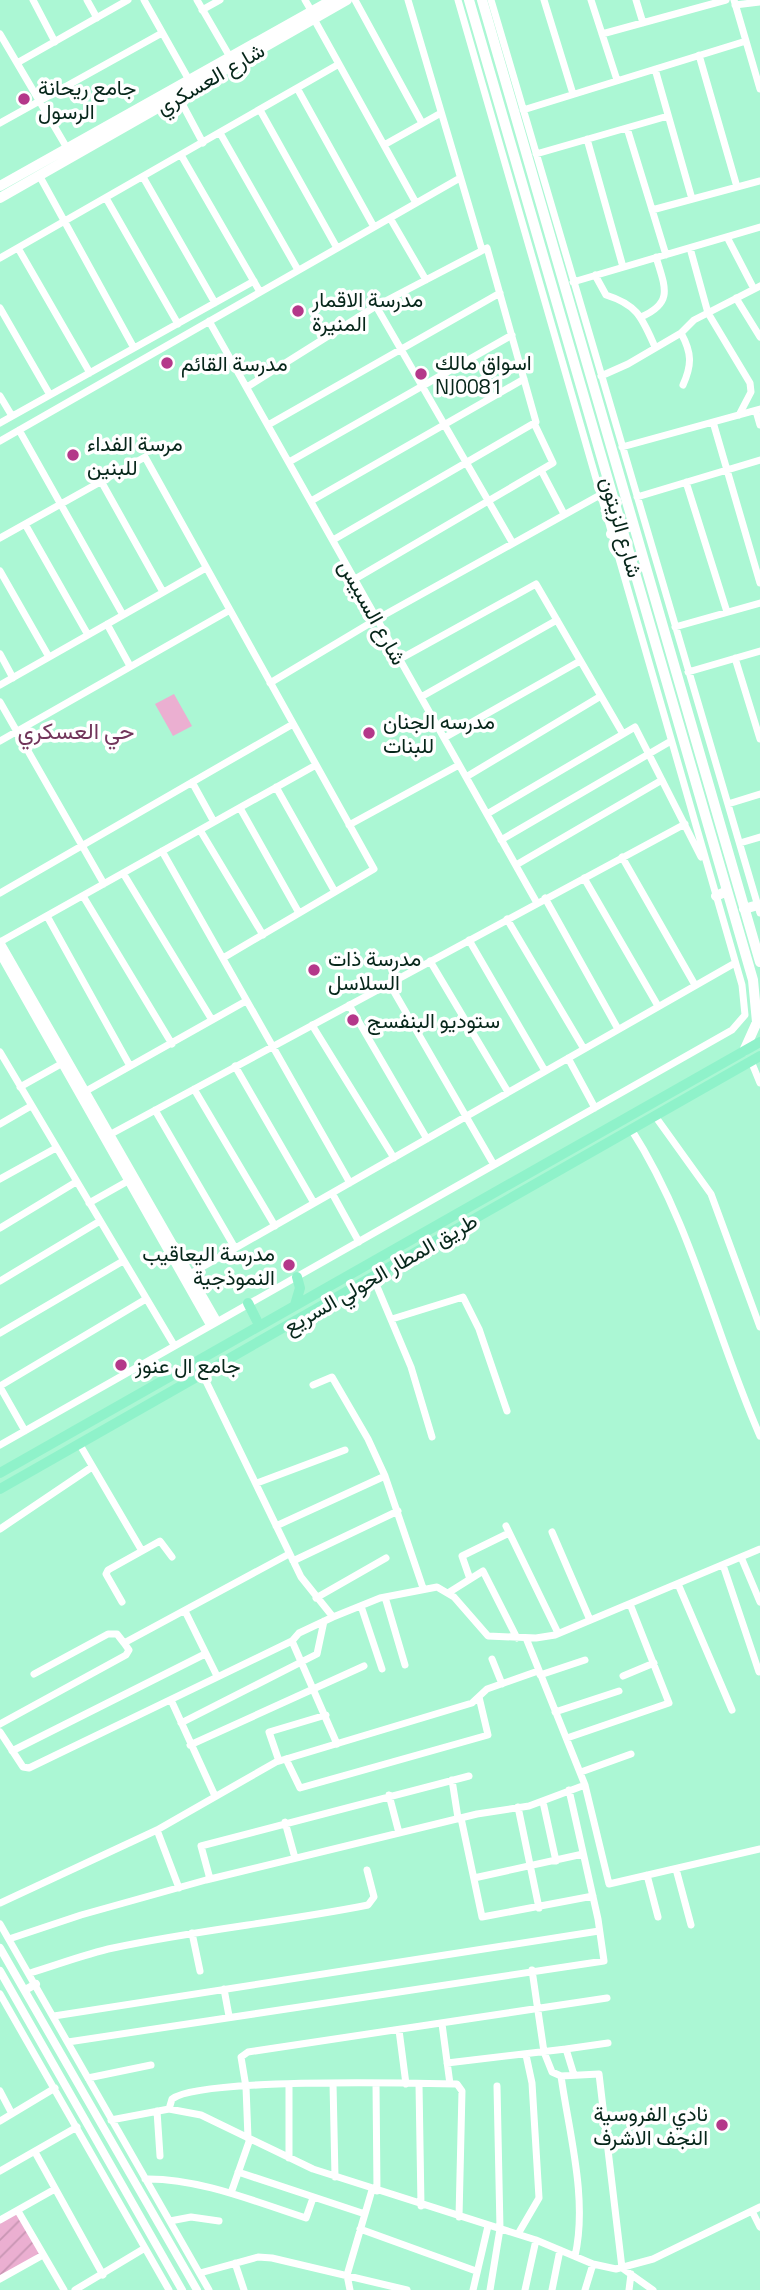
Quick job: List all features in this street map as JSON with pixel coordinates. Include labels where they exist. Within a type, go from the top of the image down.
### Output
[{"type":"highway","name":"طريق المطار الحولي السريع","points":[[0,1473],[760,1042]]},
{"type":"highway","name":"طريق المطار الحولي السريع","points":[[0,1489],[755,1058]]},
{"type":"highway","points":[[295,1305],[300,1288],[297,1277]]},
{"type":"highway","points":[[248,1303],[259,1325]]},
{"type":"highway","points":[[113,1408],[114,1416],[120,1422]]},
{"type":"highway","points":[[86,1423],[92,1429],[94,1437]]},
{"type":"main road","name":"شارع العسكري","points":[[0,198],[178,96],[313,15],[332,0]]},
{"type":"main road","name":"شارع العسكري","points":[[0,186],[230,57],[347,0]]},
{"type":"main road","points":[[461,0],[474,16]]},
{"type":"main road","name":"شارع الزيتون","points":[[469,0],[623,529],[654,618],[679,726],[748,961],[758,1014],[755,1031],[741,1053]]},
{"type":"main road","name":"شارع الزيتون","points":[[482,0],[508,96],[537,176],[637,519],[654,618]]},
{"type":"main road","points":[[489,75],[495,79],[501,72]]},
{"type":"main road","points":[[497,100],[503,94],[508,96]]},
{"type":"main road","points":[[591,465],[603,461]]},
{"type":"main road","points":[[611,534],[623,529]]},
{"type":"main road","name":"شارع الزيتون","points":[[661,643],[696,743],[760,960]]},
{"type":"main road","points":[[668,730],[679,726]]},
{"type":"main road","points":[[696,743],[708,739]]},
{"type":"main road","points":[[716,896],[727,891]]},
{"type":"main road","points":[[744,909],[759,909]]},
{"type":"main road","points":[[748,961],[760,960]]},
{"type":"street","points":[[33,0],[55,42]]},
{"type":"street","points":[[87,0],[97,18]]},
{"type":"street","points":[[17,64],[128,0]]},
{"type":"street","points":[[144,0],[189,80]]},
{"type":"street","points":[[197,0],[230,57]]},
{"type":"street","points":[[202,10],[220,0]]},
{"type":"street","points":[[305,0],[416,203]]},
{"type":"street","points":[[355,0],[422,123]]},
{"type":"street","points":[[408,0],[482,250]]},
{"type":"street","points":[[0,1445],[739,1025],[747,1008],[461,0]]},
{"type":"street","points":[[491,0],[536,154],[537,176],[573,282],[637,497],[637,519],[675,627],[759,909]]},
{"type":"street","points":[[544,0],[573,94]]},
{"type":"street","points":[[591,0],[617,80]]},
{"type":"street","points":[[636,0],[643,23]]},
{"type":"street","points":[[683,0],[686,11]]},
{"type":"street","points":[[602,34],[726,0]]},
{"type":"street","points":[[760,2],[735,2],[760,89]]},
{"type":"street","points":[[0,123],[162,33]]},
{"type":"street","points":[[0,34],[67,148]]},
{"type":"street","points":[[523,110],[746,41]]},
{"type":"street","points":[[699,55],[737,187]]},
{"type":"street","points":[[0,258],[339,64]]},
{"type":"street","points":[[655,69],[692,200]]},
{"type":"street","points":[[297,88],[374,227]]},
{"type":"street","points":[[178,96],[202,143]]},
{"type":"street","points":[[260,110],[337,248]]},
{"type":"street","points":[[384,145],[441,113]]},
{"type":"street","points":[[536,154],[668,116]]},
{"type":"street","points":[[627,128],[666,255]]},
{"type":"street","points":[[220,133],[298,270]]},
{"type":"street","points":[[587,139],[623,267]]},
{"type":"street","points":[[181,155],[260,292]]},
{"type":"street","points":[[39,175],[135,348]]},
{"type":"street","points":[[143,177],[215,303]]},
{"type":"street","points":[[0,441],[460,178]]},
{"type":"street","points":[[652,210],[760,181]]},
{"type":"street","points":[[106,198],[178,324]]},
{"type":"street","points":[[390,218],[426,280]]},
{"type":"street","points":[[573,282],[760,227]]},
{"type":"street","points":[[601,376],[681,333],[694,320],[757,287],[727,237]]},
{"type":"street","points":[[18,248],[90,373]]},
{"type":"street","points":[[247,387],[376,306],[487,248],[536,422],[534,423],[554,463],[355,579]]},
{"type":"street","points":[[690,248],[708,313],[750,383],[751,392],[739,415]]},
{"type":"street","points":[[641,317],[658,310],[663,304],[664,290],[656,257]]},
{"type":"street","points":[[595,275],[606,295],[631,305],[641,317],[655,347]]},
{"type":"street","points":[[0,423],[254,281]]},
{"type":"street","points":[[268,425],[500,293]]},
{"type":"street","points":[[736,298],[760,337]]},
{"type":"street","points":[[376,306],[512,542]]},
{"type":"street","points":[[0,307],[50,395]]},
{"type":"street","name":"شارع السبيس","points":[[209,321],[537,903]]},
{"type":"street","points":[[681,333],[691,357],[691,369],[683,385]]},
{"type":"street","points":[[289,462],[512,335]]},
{"type":"street","points":[[100,367],[106,380]]},
{"type":"street","points":[[311,501],[524,379]]},
{"type":"street","points":[[0,396],[12,416]]},
{"type":"street","points":[[622,447],[758,410],[760,425]]},
{"type":"street","points":[[713,422],[756,552],[760,583]]},
{"type":"street","points":[[333,540],[534,423]]},
{"type":"street","points":[[19,430],[123,615]]},
{"type":"street","points":[[0,538],[145,457],[374,869],[223,958]]},
{"type":"street","points":[[637,497],[760,460]]},
{"type":"street","points":[[541,470],[564,514]]},
{"type":"street","points":[[102,481],[163,592]]},
{"type":"street","points":[[686,482],[727,612]]},
{"type":"street","points":[[270,683],[512,542],[600,495]]},
{"type":"street","points":[[25,524],[88,635]]},
{"type":"street","points":[[0,685],[206,568]]},
{"type":"street","points":[[0,571],[49,657]]},
{"type":"street","points":[[400,659],[536,584],[623,734]]},
{"type":"street","points":[[675,627],[760,603]]},
{"type":"street","points":[[0,741],[230,610]]},
{"type":"street","points":[[421,697],[557,620]]},
{"type":"street","points":[[107,624],[130,666]]},
{"type":"street","points":[[688,671],[760,651]]},
{"type":"street","points":[[0,654],[13,678]]},
{"type":"street","points":[[735,658],[760,739]]},
{"type":"street","points":[[444,738],[580,660]]},
{"type":"street","points":[[466,777],[601,696]]},
{"type":"street","points":[[0,702],[104,884]]},
{"type":"street","points":[[0,893],[293,724]]},
{"type":"street","points":[[487,814],[635,727],[709,872]]},
{"type":"street","points":[[501,840],[671,741]]},
{"type":"street","points":[[213,1323],[190,1274],[86,1091],[27,995],[0,942],[316,765]]},
{"type":"street","points":[[349,825],[459,765]]},
{"type":"street","points":[[516,865],[662,780]]},
{"type":"street","points":[[192,782],[214,822]]},
{"type":"street","points":[[276,788],[335,892]]},
{"type":"street","points":[[728,804],[760,794]]},
{"type":"street","points":[[240,808],[299,914]]},
{"type":"street","points":[[111,1134],[685,824]]},
{"type":"street","points":[[200,830],[262,934]]},
{"type":"street","points":[[740,843],[760,837]]},
{"type":"street","points":[[162,851],[350,1183]]},
{"type":"street","points":[[622,857],[695,985]]},
{"type":"street","points":[[123,873],[212,1020]]},
{"type":"street","points":[[584,877],[658,1006]]},
{"type":"street","points":[[83,896],[172,1044]]},
{"type":"street","points":[[545,898],[618,1029]]},
{"type":"street","points":[[47,916],[130,1066]]},
{"type":"street","points":[[506,919],[584,1049]]},
{"type":"street","points":[[469,940],[545,1071]]},
{"type":"street","points":[[0,954],[18,979]]},
{"type":"street","points":[[430,961],[508,1092]]},
{"type":"street","points":[[190,1274],[735,963]]},
{"type":"street","points":[[389,983],[494,1165]]},
{"type":"street","points":[[27,995],[61,1064],[213,1323]]},
{"type":"street","points":[[86,1091],[246,1001]]},
{"type":"street","points":[[349,1005],[427,1139]]},
{"type":"street","points":[[312,1025],[394,1158]]},
{"type":"street","points":[[0,1052],[174,1345]]},
{"type":"street","points":[[568,1058],[595,1108]]},
{"type":"street","points":[[755,1058],[760,1083]]},
{"type":"street","points":[[20,1087],[61,1064]]},
{"type":"street","points":[[235,1066],[314,1203]]},
{"type":"street","points":[[0,1073],[9,1067]]},
{"type":"street","points":[[194,1089],[275,1226]]},
{"type":"street","points":[[0,1124],[32,1106]]},
{"type":"street","points":[[155,1110],[235,1248]]},
{"type":"street","points":[[655,1116],[711,1194],[760,1327]]},
{"type":"street","points":[[631,1129],[651,1160],[675,1209],[741,1394],[760,1436]]},
{"type":"street","points":[[0,1179],[56,1148]]},
{"type":"street","points":[[89,1203],[128,1181]]},
{"type":"street","points":[[0,1228],[76,1182]]},
{"type":"street","points":[[332,1193],[359,1242]]},
{"type":"street","points":[[0,1281],[100,1221]]},
{"type":"street","points":[[0,1333],[123,1261]]},
{"type":"street","points":[[373,1277],[411,1367],[432,1437]]},
{"type":"street","points":[[392,1319],[463,1297],[479,1329],[507,1411]]},
{"type":"street","points":[[25,1431],[0,1387],[146,1299]]},
{"type":"street","points":[[203,1375],[291,1557],[316,1598],[333,1617]]},
{"type":"street","points":[[313,1385],[332,1377],[368,1439],[398,1511],[423,1588]]},
{"type":"street","points":[[80,1445],[142,1551]]},
{"type":"street","points":[[257,1483],[345,1450]]},
{"type":"street","points":[[0,1529],[92,1467]]},
{"type":"street","points":[[276,1525],[384,1476]]},
{"type":"street","points":[[124,1643],[291,1557],[398,1511]]},
{"type":"street","points":[[470,1579],[462,1556],[508,1530],[558,1633]]},
{"type":"street","points":[[552,1532],[590,1620]]},
{"type":"street","points":[[122,1602],[106,1572],[162,1541],[172,1558]]},
{"type":"street","points":[[2,1738],[23,1766],[29,1768],[292,1641],[299,1633],[385,1597],[437,1587],[448,1593],[484,1633],[494,1637],[526,1638],[558,1633],[760,1549]]},
{"type":"street","points":[[741,1557],[760,1602]]},
{"type":"street","points":[[316,1598],[386,1558]]},
{"type":"street","points":[[723,1565],[759,1672]]},
{"type":"street","points":[[448,1593],[483,1571],[517,1638]]},
{"type":"street","points":[[678,1584],[732,1710]]},
{"type":"street","points":[[385,1597],[405,1665]]},
{"type":"street","points":[[567,1738],[669,1703],[630,1604]]},
{"type":"street","points":[[360,1606],[382,1669]]},
{"type":"street","points":[[185,1611],[217,1676]]},
{"type":"street","points":[[181,1723],[302,1665],[317,1654],[324,1621]]},
{"type":"street","points":[[0,1724],[129,1651],[117,1634],[108,1634],[34,1674]]},
{"type":"street","points":[[526,1638],[581,1772],[609,1884],[760,1849]]},
{"type":"street","points":[[292,1641],[337,1744]]},
{"type":"street","points":[[12,1751],[205,1654]]},
{"type":"street","points":[[492,1659],[502,1684]]},
{"type":"street","points":[[0,1903],[157,1830],[282,1760],[472,1703],[487,1689],[585,1660]]},
{"type":"street","points":[[623,1676],[654,1663]]},
{"type":"street","points":[[190,1745],[364,1666]]},
{"type":"street","points":[[555,1712],[619,1691]]},
{"type":"street","points":[[326,1715],[269,1732],[282,1760],[300,1787],[488,1735],[479,1698]]},
{"type":"street","points":[[171,1700],[215,1796]]},
{"type":"street","points":[[581,1772],[631,1754]]},
{"type":"street","points":[[210,1879],[201,1846],[468,1776]]},
{"type":"street","points":[[452,1780],[482,1917],[593,1896]]},
{"type":"street","points":[[9,1939],[210,1879],[460,1818],[543,1802],[585,1785]]},
{"type":"street","points":[[68,2042],[604,1961],[593,1896],[569,1790]]},
{"type":"street","points":[[389,1795],[399,1833]]},
{"type":"street","points":[[543,1802],[556,1861]]},
{"type":"street","points":[[518,1807],[539,1908]]},
{"type":"street","points":[[285,1822],[295,1858]]},
{"type":"street","points":[[157,1830],[178,1888]]},
{"type":"street","points":[[474,1878],[583,1854]]},
{"type":"street","points":[[676,1869],[691,1924]]},
{"type":"street","points":[[30,1973],[109,1948],[192,1933],[288,1921],[368,1905],[374,1897],[367,1870]]},
{"type":"street","points":[[647,1875],[658,1917]]},
{"type":"street","points":[[0,1924],[209,2290]]},
{"type":"street","points":[[54,2016],[599,1931]]},
{"type":"street","points":[[192,1933],[200,1971]]},
{"type":"street","points":[[0,1948],[197,2290]]},
{"type":"street","points":[[532,1970],[544,2052],[552,2072],[562,2076],[599,2074],[622,2268],[653,2290]]},
{"type":"street","points":[[0,1971],[180,2287],[187,2283],[189,2276]]},
{"type":"street","points":[[25,1990],[36,1984]]},
{"type":"street","points":[[224,1989],[229,2016]]},
{"type":"street","points":[[0,1994],[167,2290]]},
{"type":"street","points":[[231,2193],[248,2138],[247,2087],[241,2057],[248,2052],[607,1998]]},
{"type":"street","points":[[0,2016],[9,2010]]},
{"type":"street","points":[[442,2024],[450,2084]]},
{"type":"street","points":[[35,2032],[43,2032],[46,2026]]},
{"type":"street","points":[[398,2030],[406,2084]]},
{"type":"street","points":[[447,2063],[608,2043]]},
{"type":"street","points":[[46,2050],[49,2045],[57,2044]]},
{"type":"street","points":[[566,2049],[574,2075]]},
{"type":"street","points":[[518,2234],[539,2198],[532,2083],[526,2055]]},
{"type":"street","points":[[88,2078],[151,2066]]},
{"type":"street","points":[[562,2076],[579,2209],[580,2233],[576,2256]]},
{"type":"street","points":[[169,2109],[172,2099],[187,2093],[247,2087],[333,2083],[457,2084],[462,2091],[459,2217]]},
{"type":"street","points":[[333,2083],[335,2177]]},
{"type":"street","points":[[350,2290],[347,2275],[374,2190],[376,2083]]},
{"type":"street","points":[[419,2084],[421,2206]]},
{"type":"street","points":[[289,2085],[289,2158]]},
{"type":"street","points":[[491,2290],[500,2229],[498,2086]]},
{"type":"street","points":[[0,2120],[55,2088]]},
{"type":"street","points":[[0,2091],[12,2114]]},
{"type":"street","points":[[111,2120],[169,2109],[201,2115],[335,2177],[536,2240],[593,2264],[622,2268],[653,2259],[760,2207]]},
{"type":"street","points":[[157,2111],[160,2156]]},
{"type":"street","points":[[0,2171],[77,2127]]},
{"type":"street","points":[[35,2152],[103,2275]]},
{"type":"street","points":[[111,2165],[119,2164],[122,2158]]},
{"type":"street","points":[[238,2172],[365,2214]]},
{"type":"street","points":[[145,2179],[166,2180],[231,2193],[306,2218],[313,2198]]},
{"type":"street","points":[[122,2186],[125,2180],[134,2180]]},
{"type":"street","points":[[0,2220],[55,2189]]},
{"type":"street","points":[[151,2210],[160,2205]]},
{"type":"street","points":[[18,2211],[64,2290]]},
{"type":"street","points":[[752,2211],[760,2227]]},
{"type":"street","points":[[170,2221],[191,2217],[219,2221]]},
{"type":"street","points":[[473,2290],[488,2226]]},
{"type":"street","points":[[360,2229],[476,2271]]},
{"type":"street","points":[[525,2290],[536,2240]]},
{"type":"street","points":[[75,2290],[145,2248]]},
{"type":"street","points":[[552,2290],[560,2250]]},
{"type":"street","points":[[0,2279],[43,2255]]},
{"type":"street","points":[[200,2273],[258,2258],[272,2258],[407,2290]]},
{"type":"street","points":[[235,2263],[244,2290]]},
{"type":"street","points":[[585,2290],[593,2264]]},
{"type":"street","points":[[629,2290],[631,2274]]},
{"type":"street","points":[[369,2280],[370,2290]]},
{"type":"shaded area","points":[[174,694],[192,726],[173,736],[155,704]]},
{"type":"shaded area","points":[[17,2214],[40,2254],[0,2278],[0,2223]]},
{"type":"place","name":"جامع ريحانة الرسول","points":[[24,99]]},
{"type":"place","name":"مدرسة الاقمار المنيرة","points":[[298,311]]},
{"type":"place","name":"مدرسة القائم","points":[[167,363]]},
{"type":"place","name":"اسواق مالك NJ0081","points":[[421,374]]},
{"type":"place","name":"مرسة الفداء للبنين","points":[[73,455]]},
{"type":"place","name":"مدرسه الجنان للبنات","points":[[369,733]]},
{"type":"place","name":"مدرسة ذات السلاسل","points":[[314,970]]},
{"type":"place","name":"ستوديو البنفسج","points":[[353,1020]]},
{"type":"place","name":"مدرسة اليعاقيب النموذجية","points":[[289,1265]]},
{"type":"place","name":"جامع ال عنوز","points":[[121,1365]]},
{"type":"place","name":"نادي الفروسية النجف الاشرف","points":[[722,2125]]},
{"type":"district","name":"حي العسكري","points":[[76,730]]}]
